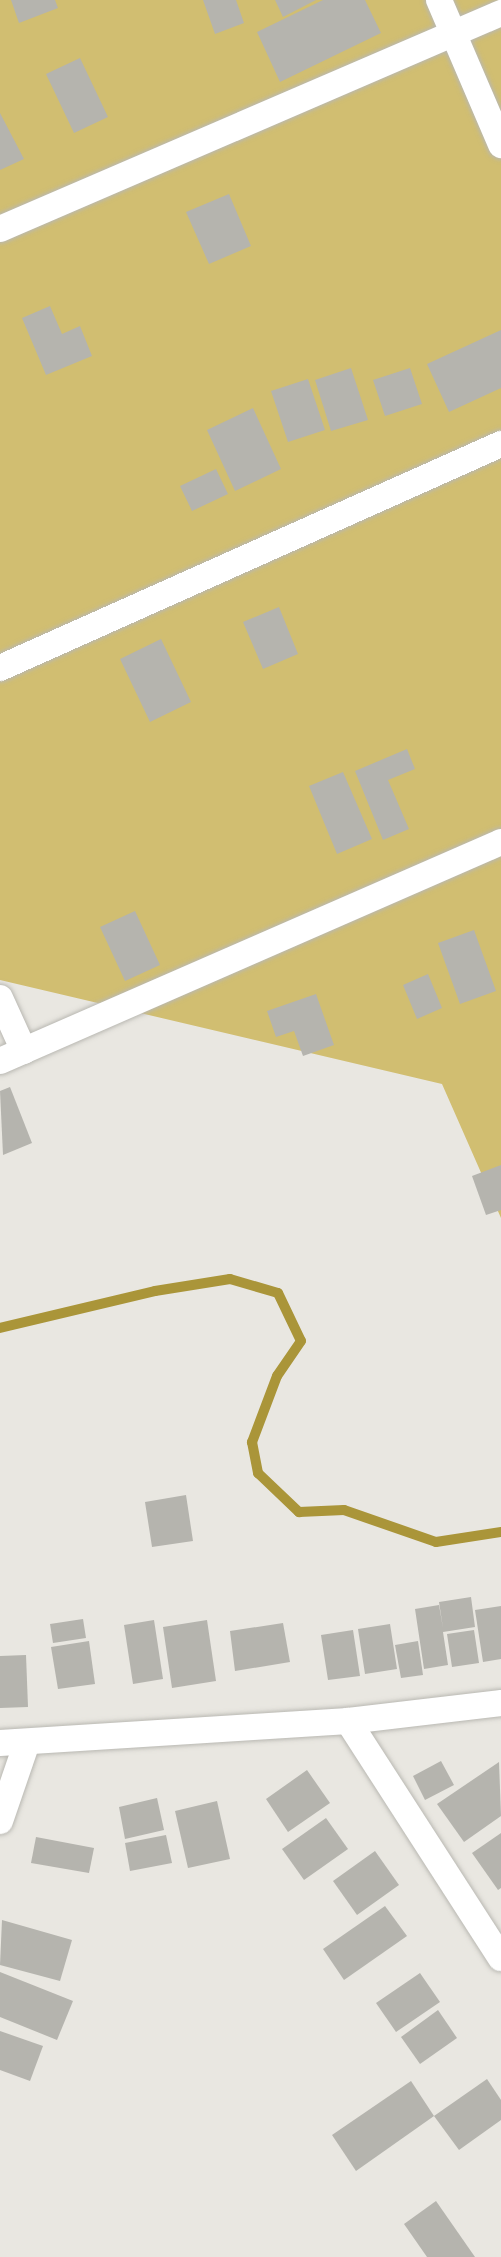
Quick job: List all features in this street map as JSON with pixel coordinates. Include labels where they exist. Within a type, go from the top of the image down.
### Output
[{"type":"street","points":[[439,0],[501,145]]},
{"type":"street","points":[[0,229],[501,13]]},
{"type":"street","points":[[0,668],[501,444]]},
{"type":"street","points":[[0,1061],[501,842]]},
{"type":"street","points":[[0,998],[24,1051]]},
{"type":"street","points":[[0,1743],[348,1721],[501,1703]]},
{"type":"street","points":[[348,1721],[501,1958]]},
{"type":"street","points":[[0,1821],[27,1742]]},
{"type":"shaded area","points":[[0,0],[501,0],[501,1218],[442,1084],[0,980]]},
{"type":"building","points":[[11,0],[55,0],[58,8],[19,23]]},
{"type":"building","points":[[203,0],[236,0],[244,23],[215,34]]},
{"type":"building","points":[[275,0],[316,0],[283,17]]},
{"type":"building","points":[[323,0],[365,0],[381,33],[280,82],[257,32]]},
{"type":"building","points":[[80,58],[108,117],[74,133],[46,74]]},
{"type":"building","points":[[0,113],[24,159],[0,170]]},
{"type":"building","points":[[229,194],[251,246],[209,264],[186,212]]},
{"type":"building","points":[[50,306],[62,334],[80,326],[92,356],[46,375],[22,318]]},
{"type":"building","points":[[501,330],[501,388],[449,412],[427,364]]},
{"type":"building","points":[[351,368],[368,420],[331,431],[315,380]]},
{"type":"building","points":[[410,368],[422,404],[385,416],[373,380]]},
{"type":"building","points":[[308,379],[325,430],[288,442],[271,391]]},
{"type":"building","points":[[253,408],[281,469],[235,491],[207,430]]},
{"type":"building","points":[[216,469],[228,494],[192,511],[180,486]]},
{"type":"building","points":[[279,607],[298,654],[263,669],[243,622]]},
{"type":"building","points":[[161,639],[191,702],[150,722],[120,659]]},
{"type":"building","points":[[407,749],[415,769],[388,780],[409,829],[383,840],[355,771]]},
{"type":"building","points":[[343,772],[372,839],[337,854],[309,786]]},
{"type":"building","points":[[135,911],[160,965],[125,981],[100,927]]},
{"type":"building","points":[[474,930],[496,991],[460,1004],[438,943]]},
{"type":"building","points":[[428,974],[442,1008],[417,1019],[403,985]]},
{"type":"building","points":[[316,994],[334,1045],[303,1056],[294,1031],[276,1037],[267,1011]]},
{"type":"building","points":[[10,1087],[32,1143],[3,1155],[0,1091]]},
{"type":"building","points":[[501,1165],[501,1210],[486,1215],[472,1176]]},
{"type":"building","points":[[186,1495],[193,1541],[152,1547],[145,1502]]},
{"type":"building","points":[[471,1597],[475,1627],[443,1632],[448,1665],[424,1669],[415,1609],[439,1605],[443,1628],[439,1602]]},
{"type":"building","points":[[501,1606],[501,1659],[483,1662],[475,1610]]},
{"type":"building","points":[[83,1619],[86,1638],[53,1643],[50,1624]]},
{"type":"building","points":[[154,1620],[163,1679],[133,1684],[124,1625]]},
{"type":"building","points":[[207,1620],[216,1681],[172,1688],[163,1627]]},
{"type":"building","points":[[283,1623],[290,1662],[235,1671],[230,1631]]},
{"type":"building","points":[[390,1624],[397,1669],[365,1674],[358,1629]]},
{"type":"building","points":[[353,1630],[360,1676],[328,1680],[321,1635]]},
{"type":"building","points":[[474,1630],[479,1663],[452,1667],[447,1634]]},
{"type":"building","points":[[89,1641],[95,1684],[58,1689],[51,1647]]},
{"type":"building","points":[[418,1641],[423,1675],[401,1678],[395,1645]]},
{"type":"building","points":[[26,1655],[28,1707],[0,1708],[0,1656]]},
{"type":"building","points":[[441,1761],[454,1785],[425,1800],[413,1776]]},
{"type":"building","points":[[499,1762],[501,1816],[464,1842],[437,1804]]},
{"type":"building","points":[[307,1770],[330,1803],[288,1832],[266,1799]]},
{"type":"building","points":[[157,1798],[164,1830],[125,1839],[119,1807]]},
{"type":"building","points":[[217,1801],[230,1859],[188,1868],[175,1811]]},
{"type":"building","points":[[326,1818],[348,1849],[304,1880],[282,1849]]},
{"type":"building","points":[[501,1833],[501,1888],[498,1890],[472,1853]]},
{"type":"building","points":[[166,1835],[172,1863],[130,1871],[125,1843]]},
{"type":"building","points":[[36,1837],[94,1848],[89,1873],[31,1863]]},
{"type":"building","points":[[375,1851],[399,1885],[357,1915],[333,1881]]},
{"type":"building","points":[[385,1906],[407,1936],[344,1980],[323,1949]]},
{"type":"building","points":[[2,1920],[72,1940],[60,1981],[0,1965]]},
{"type":"building","points":[[0,1972],[73,2001],[57,2040],[0,2017]]},
{"type":"building","points":[[420,1973],[440,2002],[396,2032],[376,2003]]},
{"type":"building","points":[[438,2010],[457,2038],[420,2064],[401,2037]]},
{"type":"building","points":[[0,2031],[43,2046],[30,2081],[0,2070]]},
{"type":"building","points":[[487,2079],[501,2100],[501,2120],[459,2150],[434,2116]]},
{"type":"building","points":[[411,2081],[434,2116],[356,2171],[332,2135]]},
{"type":"building","points":[[436,2201],[475,2257],[427,2257],[404,2224]]},
{"type":"waterway","points":[[0,1328],[155,1291],[230,1279],[278,1293],[301,1341],[277,1376],[252,1442],[258,1473],[299,1512],[344,1510],[436,1542],[501,1532]]}]
